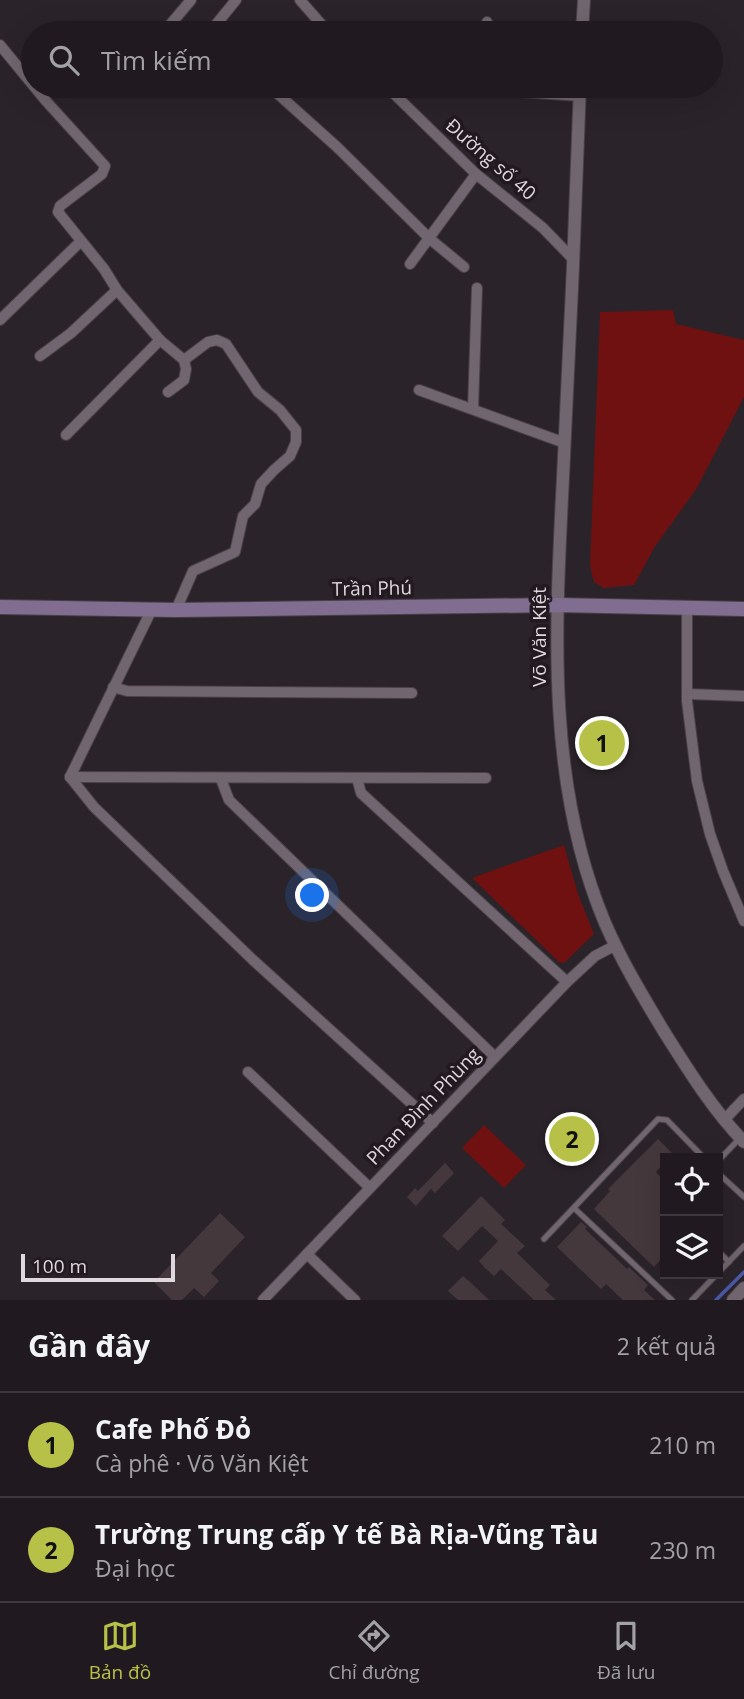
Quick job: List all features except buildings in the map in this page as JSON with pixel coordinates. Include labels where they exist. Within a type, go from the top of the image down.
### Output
[{"type":"main road","name":"Trần Phú","points":[[0,607],[176,610],[557,606],[744,609]]},
{"type":"street","points":[[173,21],[191,0]]},
{"type":"street","points":[[219,21],[236,0]]},
{"type":"street","points":[[300,0],[317,21]]},
{"type":"street","points":[[583,21],[584,0]]},
{"type":"street","points":[[0,45],[21,71]]},
{"type":"street","points":[[44,98],[105,166],[102,174],[60,206],[58,212],[104,269],[117,290],[160,340],[184,360],[184,380],[168,392]]},
{"type":"street","points":[[283,98],[430,239],[464,267]]},
{"type":"street","name":"Đường số 40","points":[[398,98],[476,174],[543,228],[573,259]]},
{"type":"street","name":"Võ Văn Kiệt","points":[[580,98],[557,606],[559,719],[567,787],[579,845],[604,921],[643,996],[677,1052],[742,1140]]},
{"type":"street","points":[[410,264],[476,174]]},
{"type":"street","points":[[0,320],[81,241]]},
{"type":"street","points":[[473,409],[477,288]]},
{"type":"street","points":[[40,356],[71,333],[117,290]]},
{"type":"street","points":[[66,435],[160,340]]},
{"type":"street","points":[[176,610],[193,571],[235,552],[243,516],[255,504],[261,484],[290,456],[296,442],[296,430],[280,410],[258,392],[226,344],[217,340],[208,342],[184,360]]},
{"type":"street","points":[[419,390],[565,443]]},
{"type":"street","points":[[687,608],[688,694],[697,781],[710,834],[744,921]]},
{"type":"street","points":[[70,778],[152,609]]},
{"type":"street","points":[[113,687],[127,691],[412,693]]},
{"type":"street","points":[[688,694],[744,696]]},
{"type":"street","points":[[70,778],[486,778]]},
{"type":"street","points":[[70,778],[94,807],[253,960],[433,1123]]},
{"type":"street","points":[[357,778],[361,793],[567,982]]},
{"type":"street","points":[[221,779],[229,800],[495,1057]]},
{"type":"street","name":"Phan Đình Phùng","points":[[263,1300],[567,982],[595,956],[616,945]]},
{"type":"street","points":[[248,1072],[369,1187]]},
{"type":"street","points":[[725,1119],[744,1099]]},
{"type":"street","points":[[307,1254],[355,1300]]},
{"type":"street","points":[[733,1300],[744,1288]]},
{"type":"lane","points":[[544,1239],[658,1119],[667,1120],[699,1153]]},
{"type":"lane","points":[[723,1157],[742,1140]]},
{"type":"lane","points":[[723,1177],[744,1197]]},
{"type":"lane","points":[[574,1208],[672,1300]]},
{"type":"lane","points":[[723,1268],[744,1245]]},
{"type":"lane","points":[[723,1256],[729,1262]]},
{"type":"lane","points":[[692,1300],[711,1279]]},
{"type":"shaded area","points":[[673,310],[676,324],[744,340],[744,397],[697,488],[654,548],[634,585],[604,588],[594,582],[590,565],[600,312]]},
{"type":"shaded area","points":[[564,845],[578,894],[594,934],[564,963],[559,962],[472,878]]},
{"type":"shaded area","points":[[484,1125],[526,1165],[504,1188],[462,1148]]},
{"type":"waterway","points":[[716,1300],[744,1272]]},
{"type":"place","name":"Cafe Phố Đỏ","points":[[602,743]]},
{"type":"place","name":"Trường Trung cấp Y tế Bà Rịa-Vũng Tàu","points":[[572,1139]]}]
